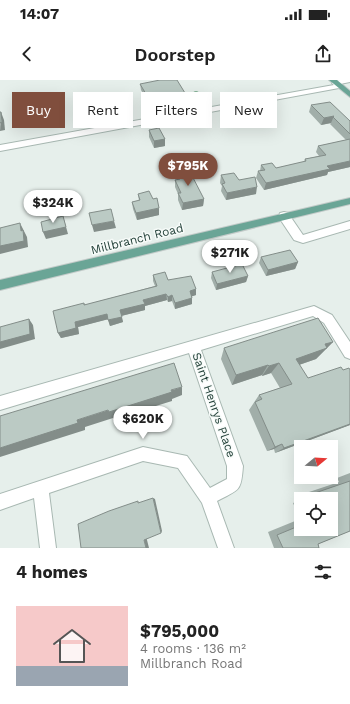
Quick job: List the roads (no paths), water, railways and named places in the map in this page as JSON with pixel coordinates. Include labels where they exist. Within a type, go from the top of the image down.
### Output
[{"type":"main road","points":[[336,83],[350,95]]},
{"type":"main road","name":"Millbranch Road","points":[[0,285],[350,201]]},
{"type":"street","points":[[0,148],[350,80]]},
{"type":"street","points":[[284,216],[298,237],[302,238],[350,225]]},
{"type":"street","points":[[0,403],[314,311],[328,319],[350,354]]},
{"type":"street","name":"Saint Henrys Place","points":[[193,346],[235,466],[234,483],[208,498]]},
{"type":"street","points":[[0,502],[142,454],[182,461],[208,498],[226,548]]},
{"type":"street","points":[[41,488],[48,548]]}]
